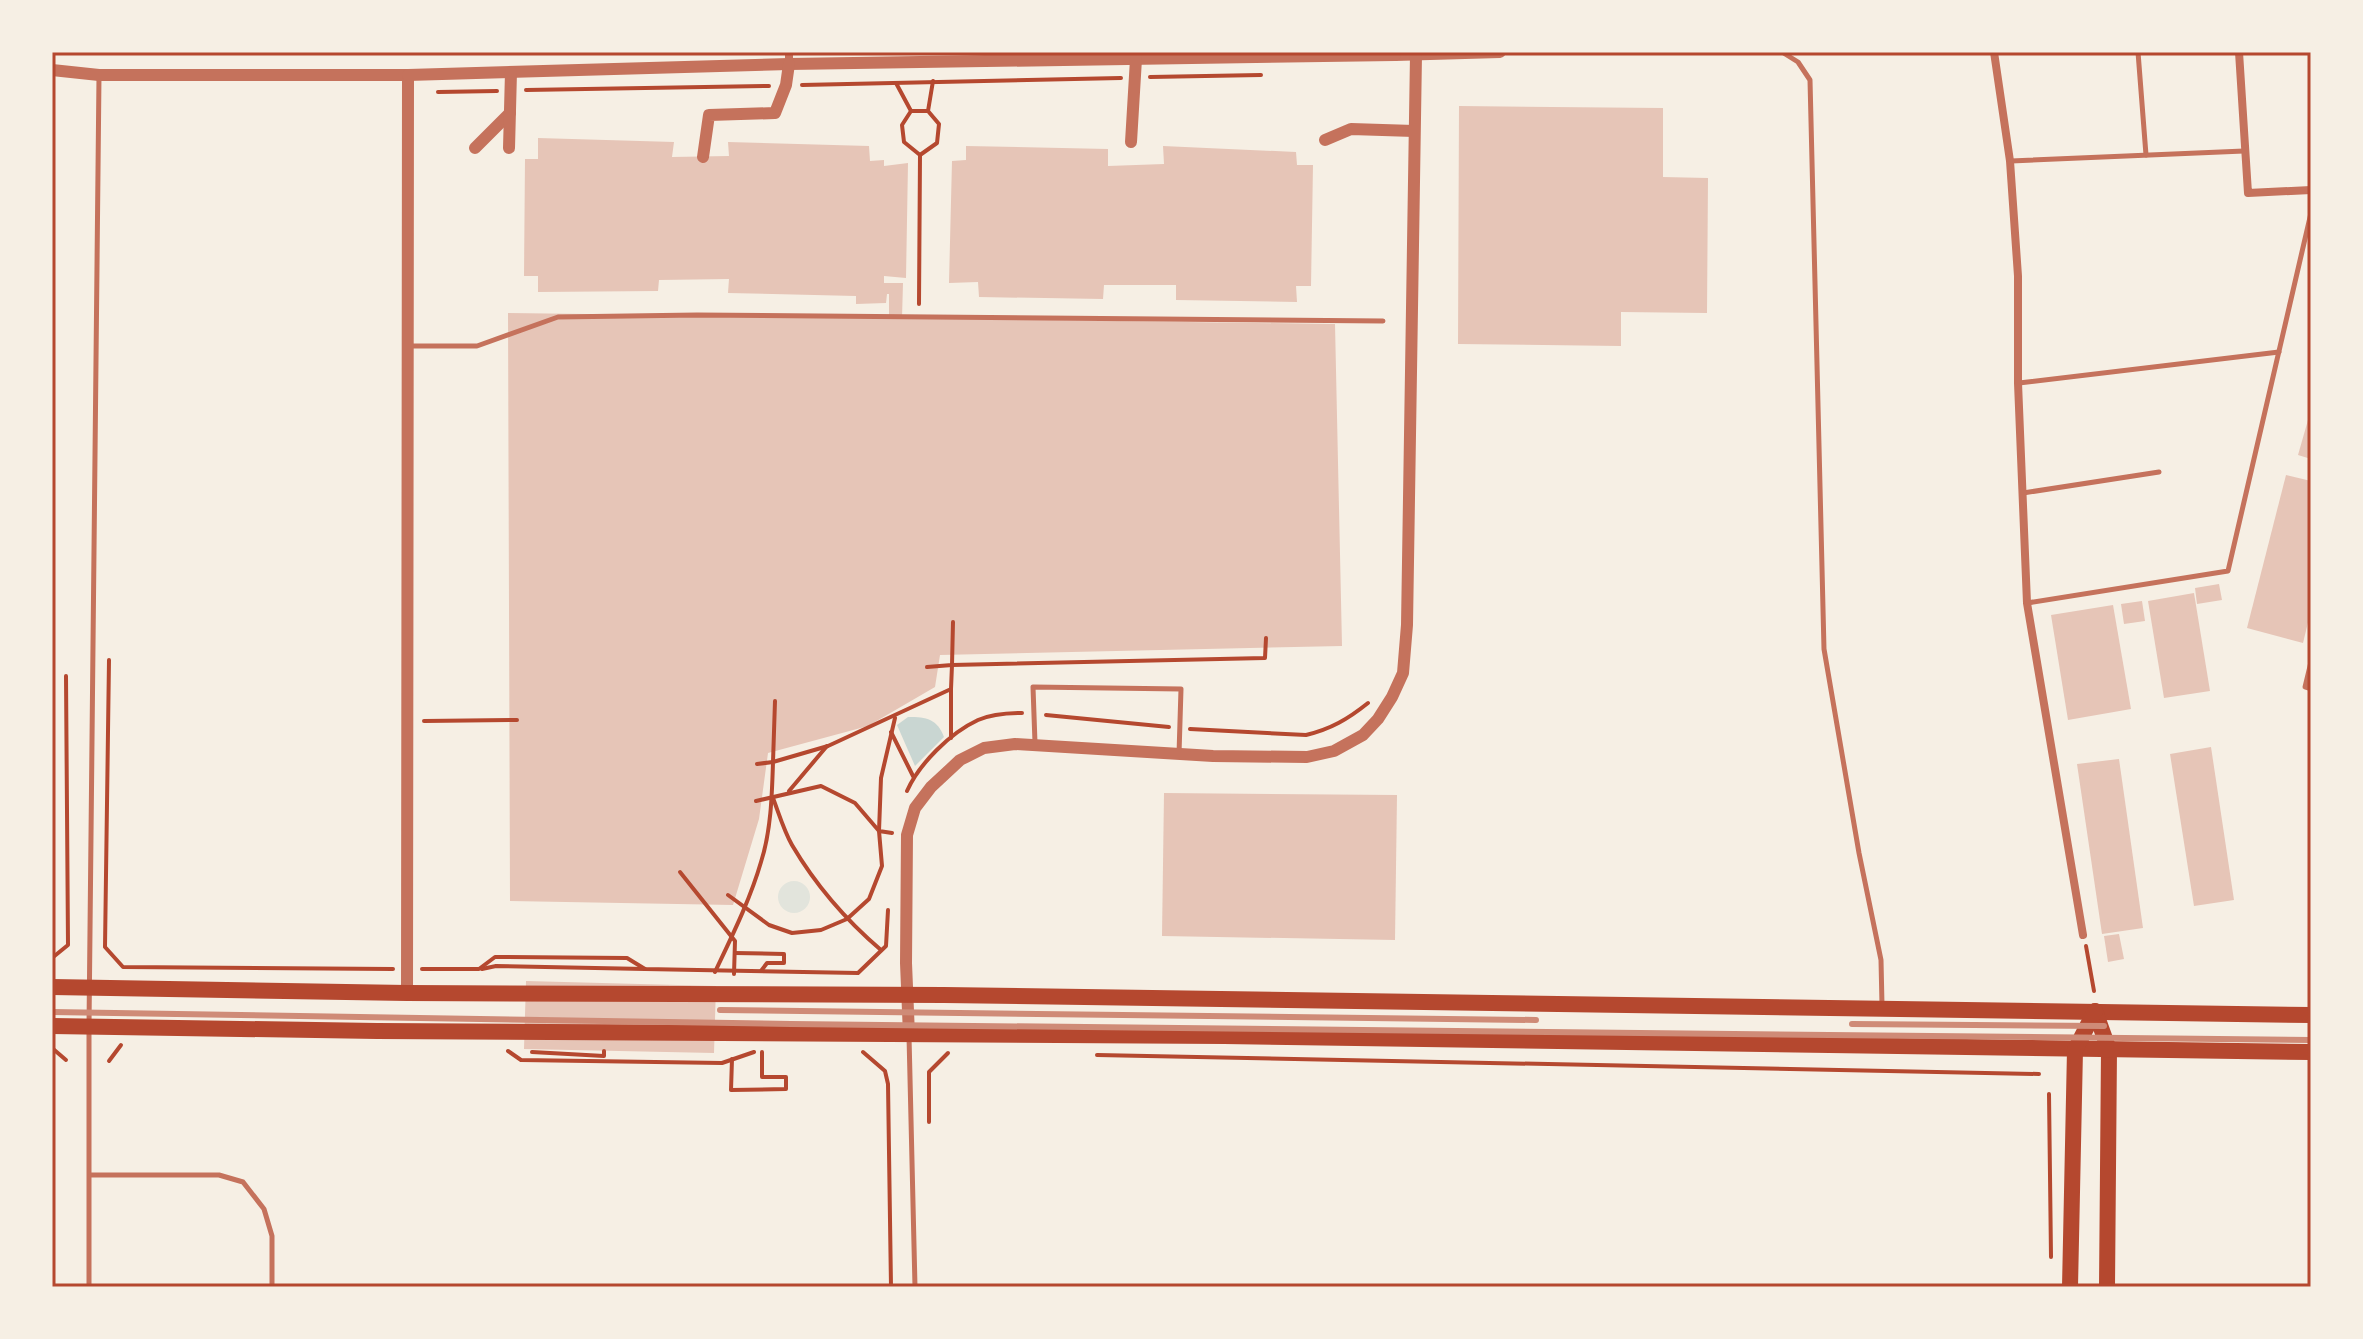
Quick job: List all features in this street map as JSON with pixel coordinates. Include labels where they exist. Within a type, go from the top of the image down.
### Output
[{"type":"main road","points":[[52,987],[407,993],[907,995],[2311,1015]]},
{"type":"main road","points":[[2070,1287],[2075,1050],[2095,1011]]},
{"type":"main road","points":[[2095,1011],[2109,1050],[2107,1287]]},
{"type":"main road","points":[[52,1026],[1224,1036],[2311,1052]]},
{"type":"street","points":[[52,70],[99,75],[408,75],[789,58],[1075,56],[1136,59],[1500,52]]},
{"type":"street","points":[[1994,52],[2010,161],[2018,276],[2018,383],[2027,603],[2083,935]]},
{"type":"street","points":[[2239,52],[2248,193],[2311,190]]},
{"type":"street","points":[[909,1035],[907,835],[915,808],[931,787],[960,760],[984,748],[1035,744],[1179,754],[1307,757],[1334,751],[1363,735],[1392,697],[1403,673],[1407,625],[1416,55]]},
{"type":"street","points":[[703,157],[709,115],[775,113],[786,85],[789,58]]},
{"type":"street","points":[[1131,142],[1136,59]]},
{"type":"street","points":[[509,148],[511,72]]},
{"type":"street","points":[[407,993],[408,75]]},
{"type":"street","points":[[475,148],[510,113]]},
{"type":"street","points":[[1325,140],[1351,129],[1414,131]]},
{"type":"lane","points":[[1782,52],[1798,62],[1810,80],[1824,649],[1881,960],[1882,1009]]},
{"type":"lane","points":[[2138,52],[2146,155]]},
{"type":"lane","points":[[89,1287],[99,75]]},
{"type":"lane","points":[[2010,161],[2244,151]]},
{"type":"lane","points":[[2027,603],[2228,571],[2311,213]]},
{"type":"lane","points":[[407,346],[477,346],[558,317],[713,315],[1383,321]]},
{"type":"lane","points":[[2018,383],[2279,352]]},
{"type":"lane","points":[[2022,494],[2159,472]]},
{"type":"lane","points":[[2311,662],[2305,687],[2311,689]]},
{"type":"lane","points":[[1035,744],[1033,687],[1181,689],[1179,754]]},
{"type":"lane","points":[[909,1035],[915,1287]]},
{"type":"lane","points":[[90,1175],[219,1175],[243,1182],[264,1209],[272,1236],[272,1287]]},
{"type":"path","points":[[407,93],[1263,75]]},
{"type":"path","points":[[920,155],[937,143],[939,124],[928,111],[933,81]]},
{"type":"path","points":[[896,83],[911,111]]},
{"type":"path","points":[[911,111],[928,111]]},
{"type":"path","points":[[911,111],[902,125],[904,142],[920,155]]},
{"type":"path","points":[[919,304],[920,155]]},
{"type":"path","points":[[951,738],[953,622]]},
{"type":"path","points":[[927,667],[1265,658],[1266,638]]},
{"type":"path","points":[[109,660],[105,947],[123,967],[479,969],[496,966],[858,973],[886,946],[889,904]]},
{"type":"path","points":[[52,958],[68,945],[66,676]]},
{"type":"path","points":[[757,764],[828,746],[951,689]]},
{"type":"path","points":[[902,802],[913,776],[951,738],[978,720],[1002,713],[1306,735],[1344,722],[1374,695]]},
{"type":"path","points":[[715,972],[744,909],[762,859],[772,796],[775,701]]},
{"type":"path","points":[[728,895],[769,925],[792,933],[821,930],[847,919],[869,899],[882,866],[879,831],[881,778],[890,730],[896,717]]},
{"type":"path","points":[[424,721],[517,720]]},
{"type":"path","points":[[890,730],[913,776]]},
{"type":"path","points":[[787,793],[828,746]]},
{"type":"path","points":[[756,801],[821,786],[855,803],[879,831],[894,833]]},
{"type":"path","points":[[772,796],[792,844],[847,919],[881,950]]},
{"type":"path","points":[[2083,935],[2094,991]]},
{"type":"path","points":[[735,953],[784,954],[784,963],[767,963],[761,972]]},
{"type":"path","points":[[479,969],[495,957],[627,958],[645,969]]},
{"type":"path","points":[[52,1048],[66,1060]]},
{"type":"path","points":[[507,1050],[521,1060],[643,1063],[722,1063],[762,1052],[762,1077],[786,1077],[786,1089],[731,1090]]},
{"type":"path","points":[[534,1052],[604,1056],[604,1051]]},
{"type":"path","points":[[851,1052],[866,1052],[885,1071],[888,1084],[891,1287]]},
{"type":"path","points":[[929,1122],[929,1072],[946,1052],[962,1053]]},
{"type":"path","points":[[1089,1055],[2039,1074]]},
{"type":"path","points":[[2049,1094],[2051,1257]]},
{"type":"shaded area","points":[[908,717],[930,720],[944,737],[915,766],[897,725]]},
{"type":"shaded area","points":[[794,881],[805,886],[810,897],[805,908],[794,913],[783,908],[778,897],[783,886]]},
{"type":"building","points":[[1459,106],[1663,108],[1663,177],[1708,178],[1707,313],[1621,312],[1621,346],[1458,344]]},
{"type":"building","points":[[538,138],[674,142],[672,157],[729,156],[728,142],[869,146],[870,161],[884,160],[884,166],[908,163],[906,278],[884,276],[884,283],[903,283],[902,318],[1335,324],[1342,646],[940,655],[935,687],[868,726],[768,753],[759,819],[733,905],[510,901],[508,313],[889,318],[889,294],[886,303],[856,304],[856,296],[728,293],[729,279],[659,280],[658,291],[538,292],[538,276],[524,276],[525,159],[538,159]]},
{"type":"building","points":[[966,146],[1108,149],[1108,166],[1164,164],[1163,146],[1296,152],[1297,165],[1313,165],[1311,286],[1296,286],[1297,302],[1176,300],[1176,285],[1104,285],[1103,299],[979,297],[978,282],[949,283],[952,161],[966,160]]},
{"type":"building","points":[[2311,413],[2311,459],[2298,455]]},
{"type":"building","points":[[2286,475],[2311,481],[2311,610],[2303,643],[2247,628]]},
{"type":"building","points":[[2219,584],[2222,600],[2197,604],[2195,588]]},
{"type":"building","points":[[2194,593],[2210,691],[2164,698],[2148,601]]},
{"type":"building","points":[[2142,601],[2145,621],[2124,624],[2121,604]]},
{"type":"building","points":[[2113,605],[2131,709],[2068,720],[2051,615]]},
{"type":"building","points":[[2211,747],[2234,900],[2194,906],[2170,754]]},
{"type":"building","points":[[2119,759],[2143,928],[2102,934],[2077,764]]},
{"type":"building","points":[[1164,793],[1397,795],[1395,940],[1162,936]]},
{"type":"building","points":[[2119,934],[2124,959],[2108,962],[2104,936]]},
{"type":"building","points":[[526,981],[716,986],[714,1053],[524,1049]]},
{"type":"railway","points":[[720,1010],[1536,1020]]},
{"type":"railway","points":[[52,1012],[791,1024],[2311,1040]]},
{"type":"railway","points":[[1852,1024],[2104,1026]]}]
